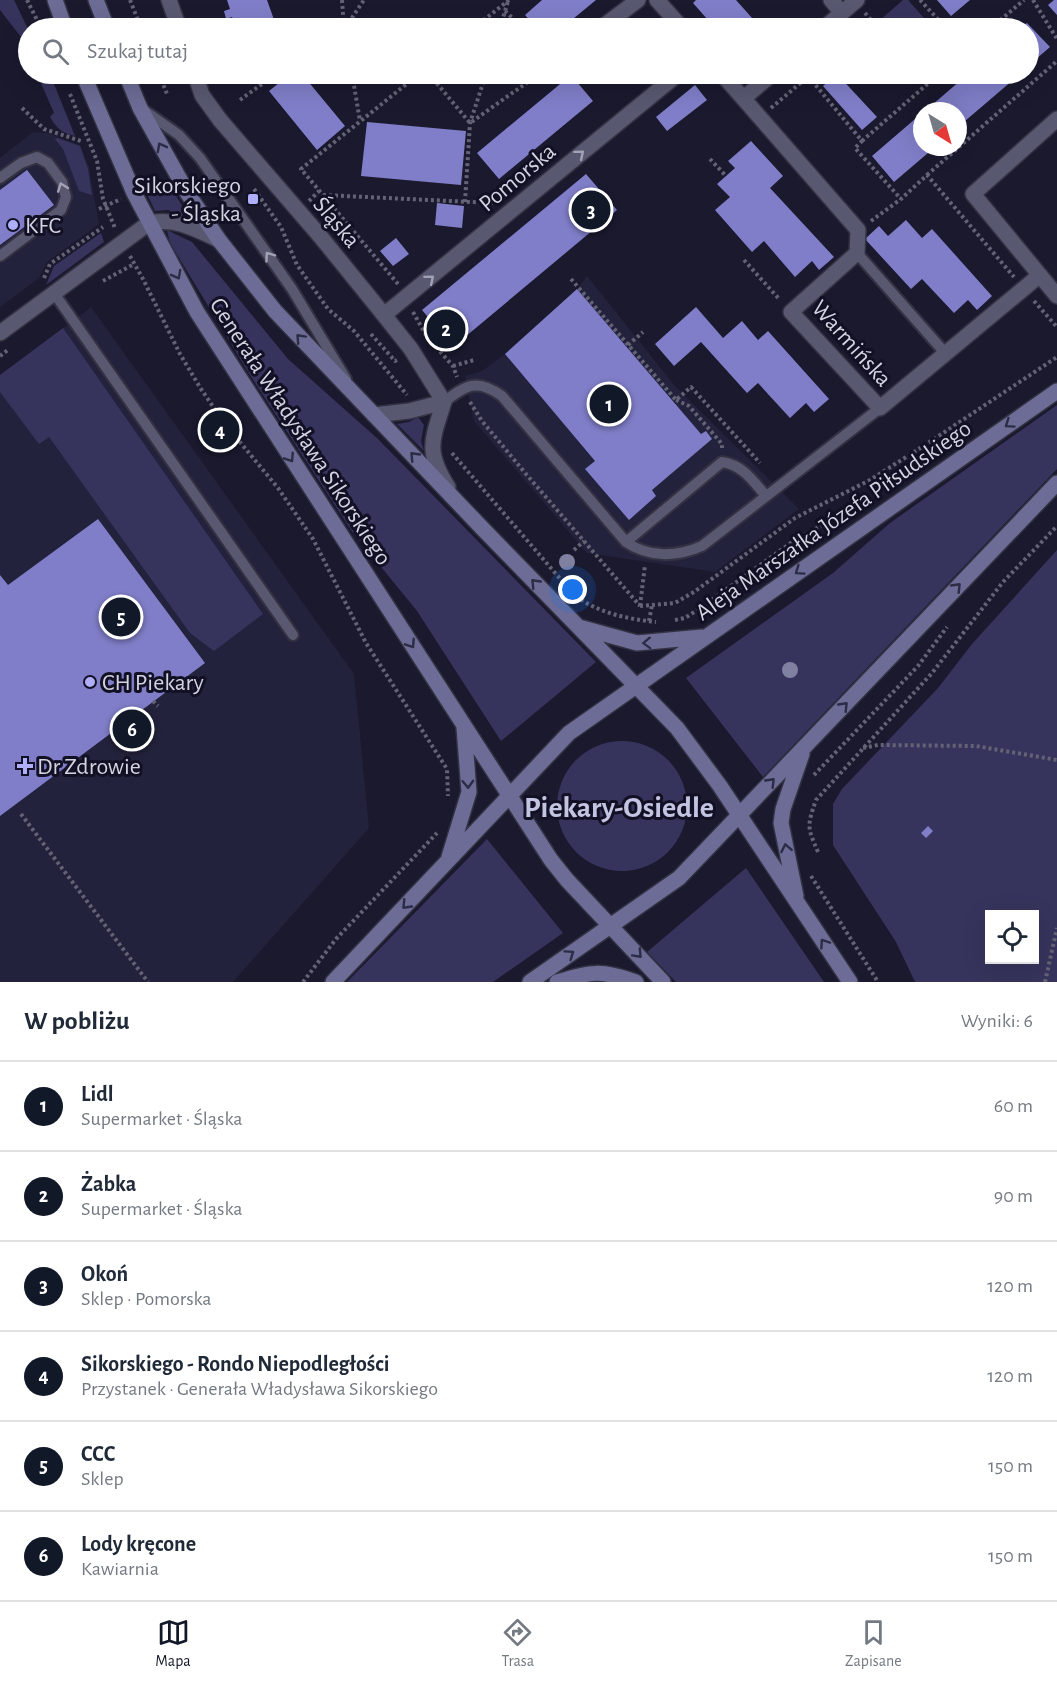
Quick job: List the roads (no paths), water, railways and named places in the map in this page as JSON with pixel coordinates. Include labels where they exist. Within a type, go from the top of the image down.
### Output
[{"type":"street","points":[[55,0],[61,18]]},
{"type":"street","points":[[96,0],[103,18]]},
{"type":"street","points":[[170,0],[176,18]]},
{"type":"street","points":[[614,18],[638,0]]},
{"type":"street","points":[[657,0],[673,18]]},
{"type":"street","points":[[831,0],[842,13]]},
{"type":"street","points":[[836,18],[859,5]]},
{"type":"street","name":"Generała Władysława Sikorskiego","points":[[87,84],[149,223],[197,312],[550,860],[611,926]]},
{"type":"street","name":"Generała Władysława Sikorskiego","points":[[130,84],[140,108],[175,173],[219,240],[275,311],[677,728],[740,816]]},
{"type":"street","name":"Śląska","points":[[198,84],[202,95],[220,120],[320,236],[411,349],[444,402]]},
{"type":"street","name":"Pomorska","points":[[384,315],[666,84]]},
{"type":"street","points":[[731,84],[858,230],[856,253]]},
{"type":"street","points":[[744,98],[760,84]]},
{"type":"street","points":[[1057,119],[973,194],[1057,296]]},
{"type":"street","points":[[0,333],[149,223],[180,222],[219,240]]},
{"type":"street","name":"Warmińska","points":[[856,253],[791,312],[880,408],[1040,275]]},
{"type":"street","name":"Aleja Marszałka Józefa Piłsudskiego","points":[[509,796],[569,733],[634,685],[1057,391]]},
{"type":"street","points":[[374,415],[394,414],[444,402]]},
{"type":"street","points":[[444,402],[435,430],[432,453],[437,469],[456,500]]},
{"type":"street","points":[[530,982],[679,878],[1057,483]]},
{"type":"street","points":[[578,627],[637,643],[705,637]]},
{"type":"street","points":[[447,862],[469,792],[464,726]]},
{"type":"street","points":[[798,905],[781,823],[783,809],[804,748]]},
{"type":"street","points":[[333,982],[509,796]]},
{"type":"street","points":[[740,816],[850,982]]},
{"type":"street","points":[[611,926],[663,982]]},
{"type":"street","points":[[557,982],[585,973],[602,972],[636,982]]},
{"type":"lane","points":[[140,108],[179,135],[200,158],[292,289],[355,395]]},
{"type":"lane","points":[[0,178],[21,163],[37,157],[48,164],[62,182],[66,197],[61,210],[0,256]]},
{"type":"lane","points":[[856,253],[946,354]]},
{"type":"lane","points":[[54,293],[293,634]]},
{"type":"lane","points":[[444,402],[462,389],[474,386],[489,387],[502,396],[626,542],[637,550],[659,555],[690,552],[702,546],[880,408]]},
{"type":"lane","points":[[626,542],[722,462],[732,463],[742,469],[766,496]]},
{"type":"place","name":"Sikorskiego - Śląska","points":[[253,199]]},
{"type":"place","name":"Okoń","points":[[591,210]]},
{"type":"place","name":"KFC","points":[[13,225]]},
{"type":"place","name":"Żabka","points":[[446,329]]},
{"type":"place","name":"Lidl","points":[[609,404]]},
{"type":"place","name":"Sikorskiego - Rondo Niepodległości","points":[[220,430]]},
{"type":"place","name":"CCC","points":[[121,617]]},
{"type":"place","name":"CH Piekary","points":[[90,682]]},
{"type":"place","name":"Lody kręcone","points":[[132,729]]},
{"type":"place","name":"Dr Zdrowie","points":[[25,766]]},
{"type":"district","name":"Piekary-Osiedle","points":[[619,807]]}]
